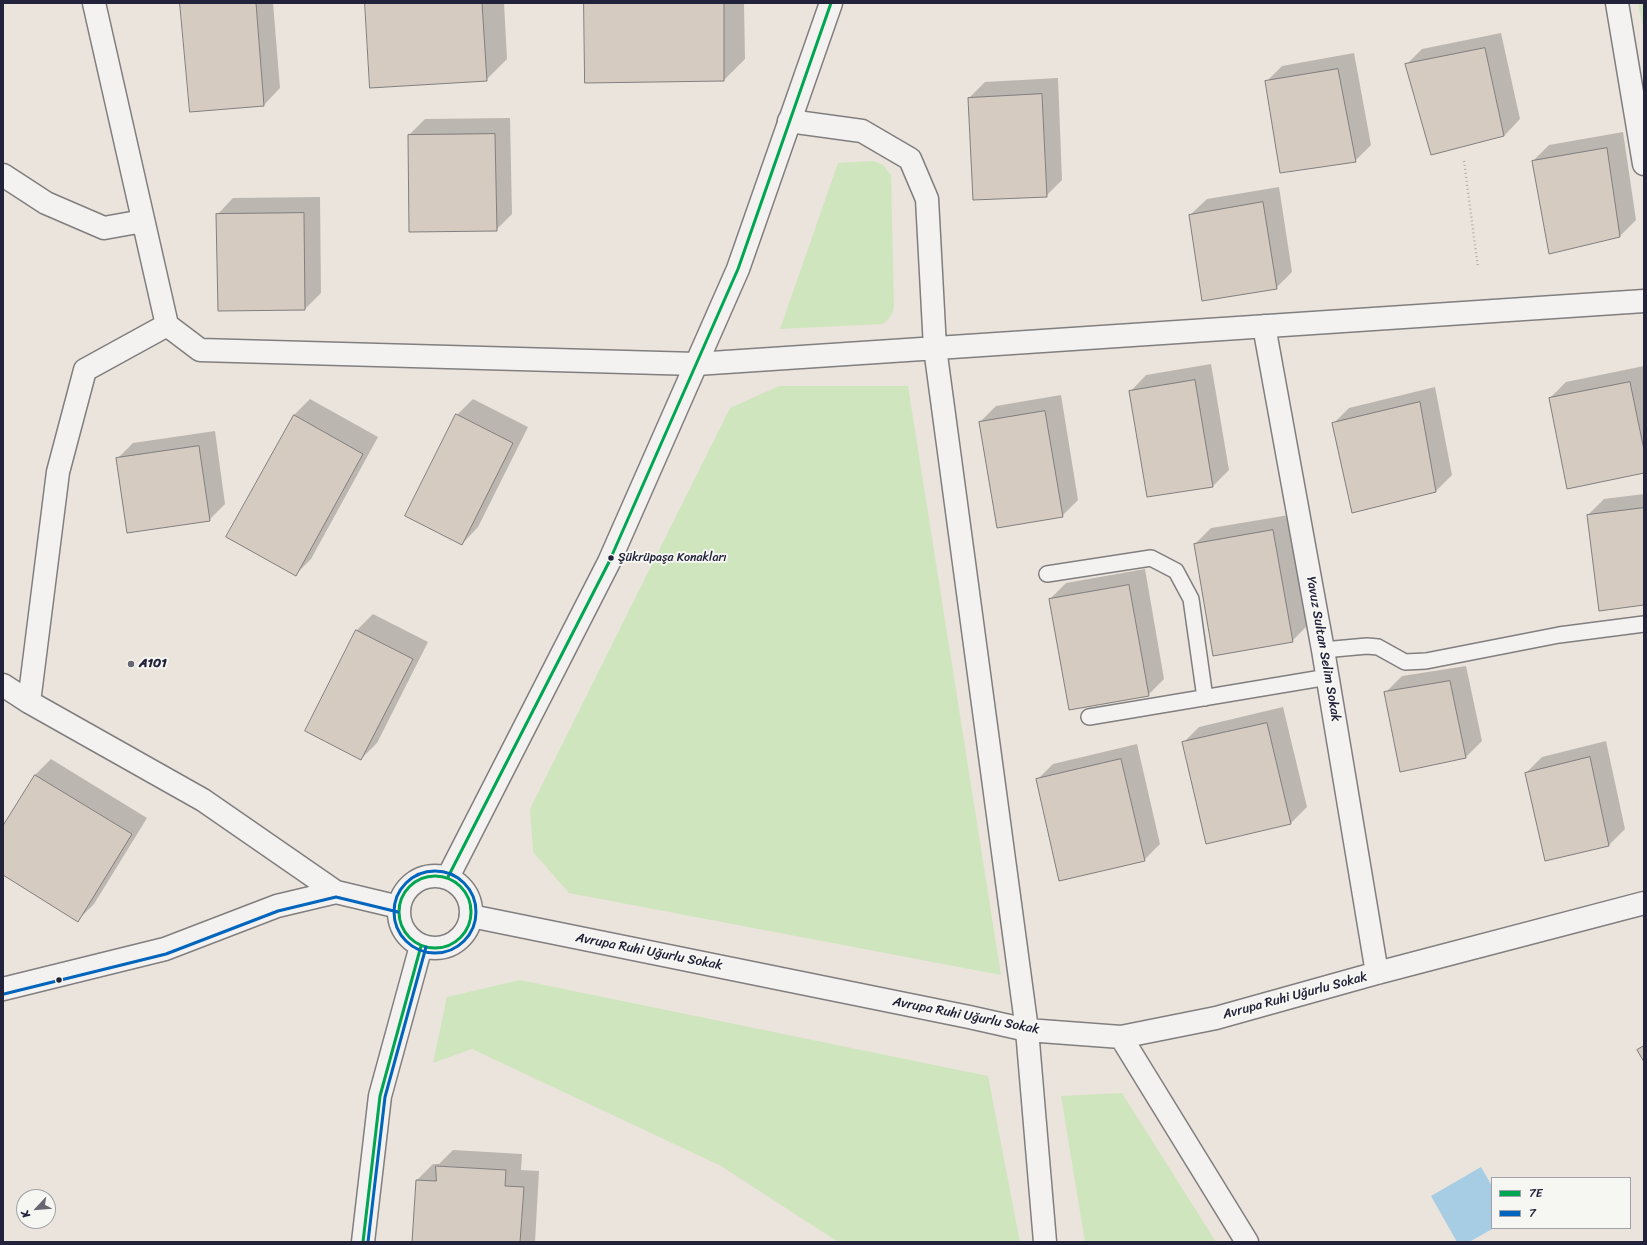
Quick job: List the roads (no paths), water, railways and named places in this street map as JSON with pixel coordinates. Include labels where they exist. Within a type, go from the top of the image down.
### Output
[{"type":"street","points":[[94,3],[167,325],[200,350],[696,364],[1644,301]]},
{"type":"street","points":[[448,877],[609,562],[738,269],[831,3]]},
{"type":"street","points":[[1617,3],[1644,164]]},
{"type":"street","points":[[790,120],[862,131],[910,160],[927,199],[935,348],[1027,1030],[1045,1242]]},
{"type":"street","points":[[3,175],[46,203],[104,228],[143,221]]},
{"type":"street","points":[[29,702],[58,472],[85,370],[167,325]]},
{"type":"street","name":"Yavuz Sultan Selim Sokak","points":[[1264,326],[1328,677],[1377,973]]},
{"type":"street","points":[[3,685],[29,702],[203,800],[336,892],[399,907]]},
{"type":"street","points":[[435,875],[448,877],[467,893],[471,904],[472,916],[469,927],[463,936],[454,943],[438,948],[421,946],[411,939],[403,930],[399,919],[399,907],[403,894],[411,884],[422,877],[435,875]]},
{"type":"street","points":[[3,989],[165,949],[277,906],[336,892]]},
{"type":"street","name":"Avrupa Ruhi Uğurlu Sokak","points":[[472,916],[1027,1030],[1120,1037],[1216,1018],[1377,973],[1644,903]]},
{"type":"street","points":[[362,1242],[380,1096],[421,946]]},
{"type":"street","points":[[1120,1037],[1247,1242]]},
{"type":"lane","points":[[1047,574],[1150,558],[1176,572],[1191,599],[1205,698]]},
{"type":"lane","points":[[1323,650],[1367,646],[1378,647],[1404,662],[1426,661],[1559,635],[1644,624]]},
{"type":"lane","points":[[1090,717],[1328,677]]},
{"type":"water","points":[[1481,1167],[1491,1184],[1491,1229],[1492,1229],[1469,1242],[1457,1242],[1431,1196]]},
{"type":"place","name":"Şükrüpaşa Konakları","points":[[611,558]]},
{"type":"place","name":"A101","points":[[131,664]]}]
